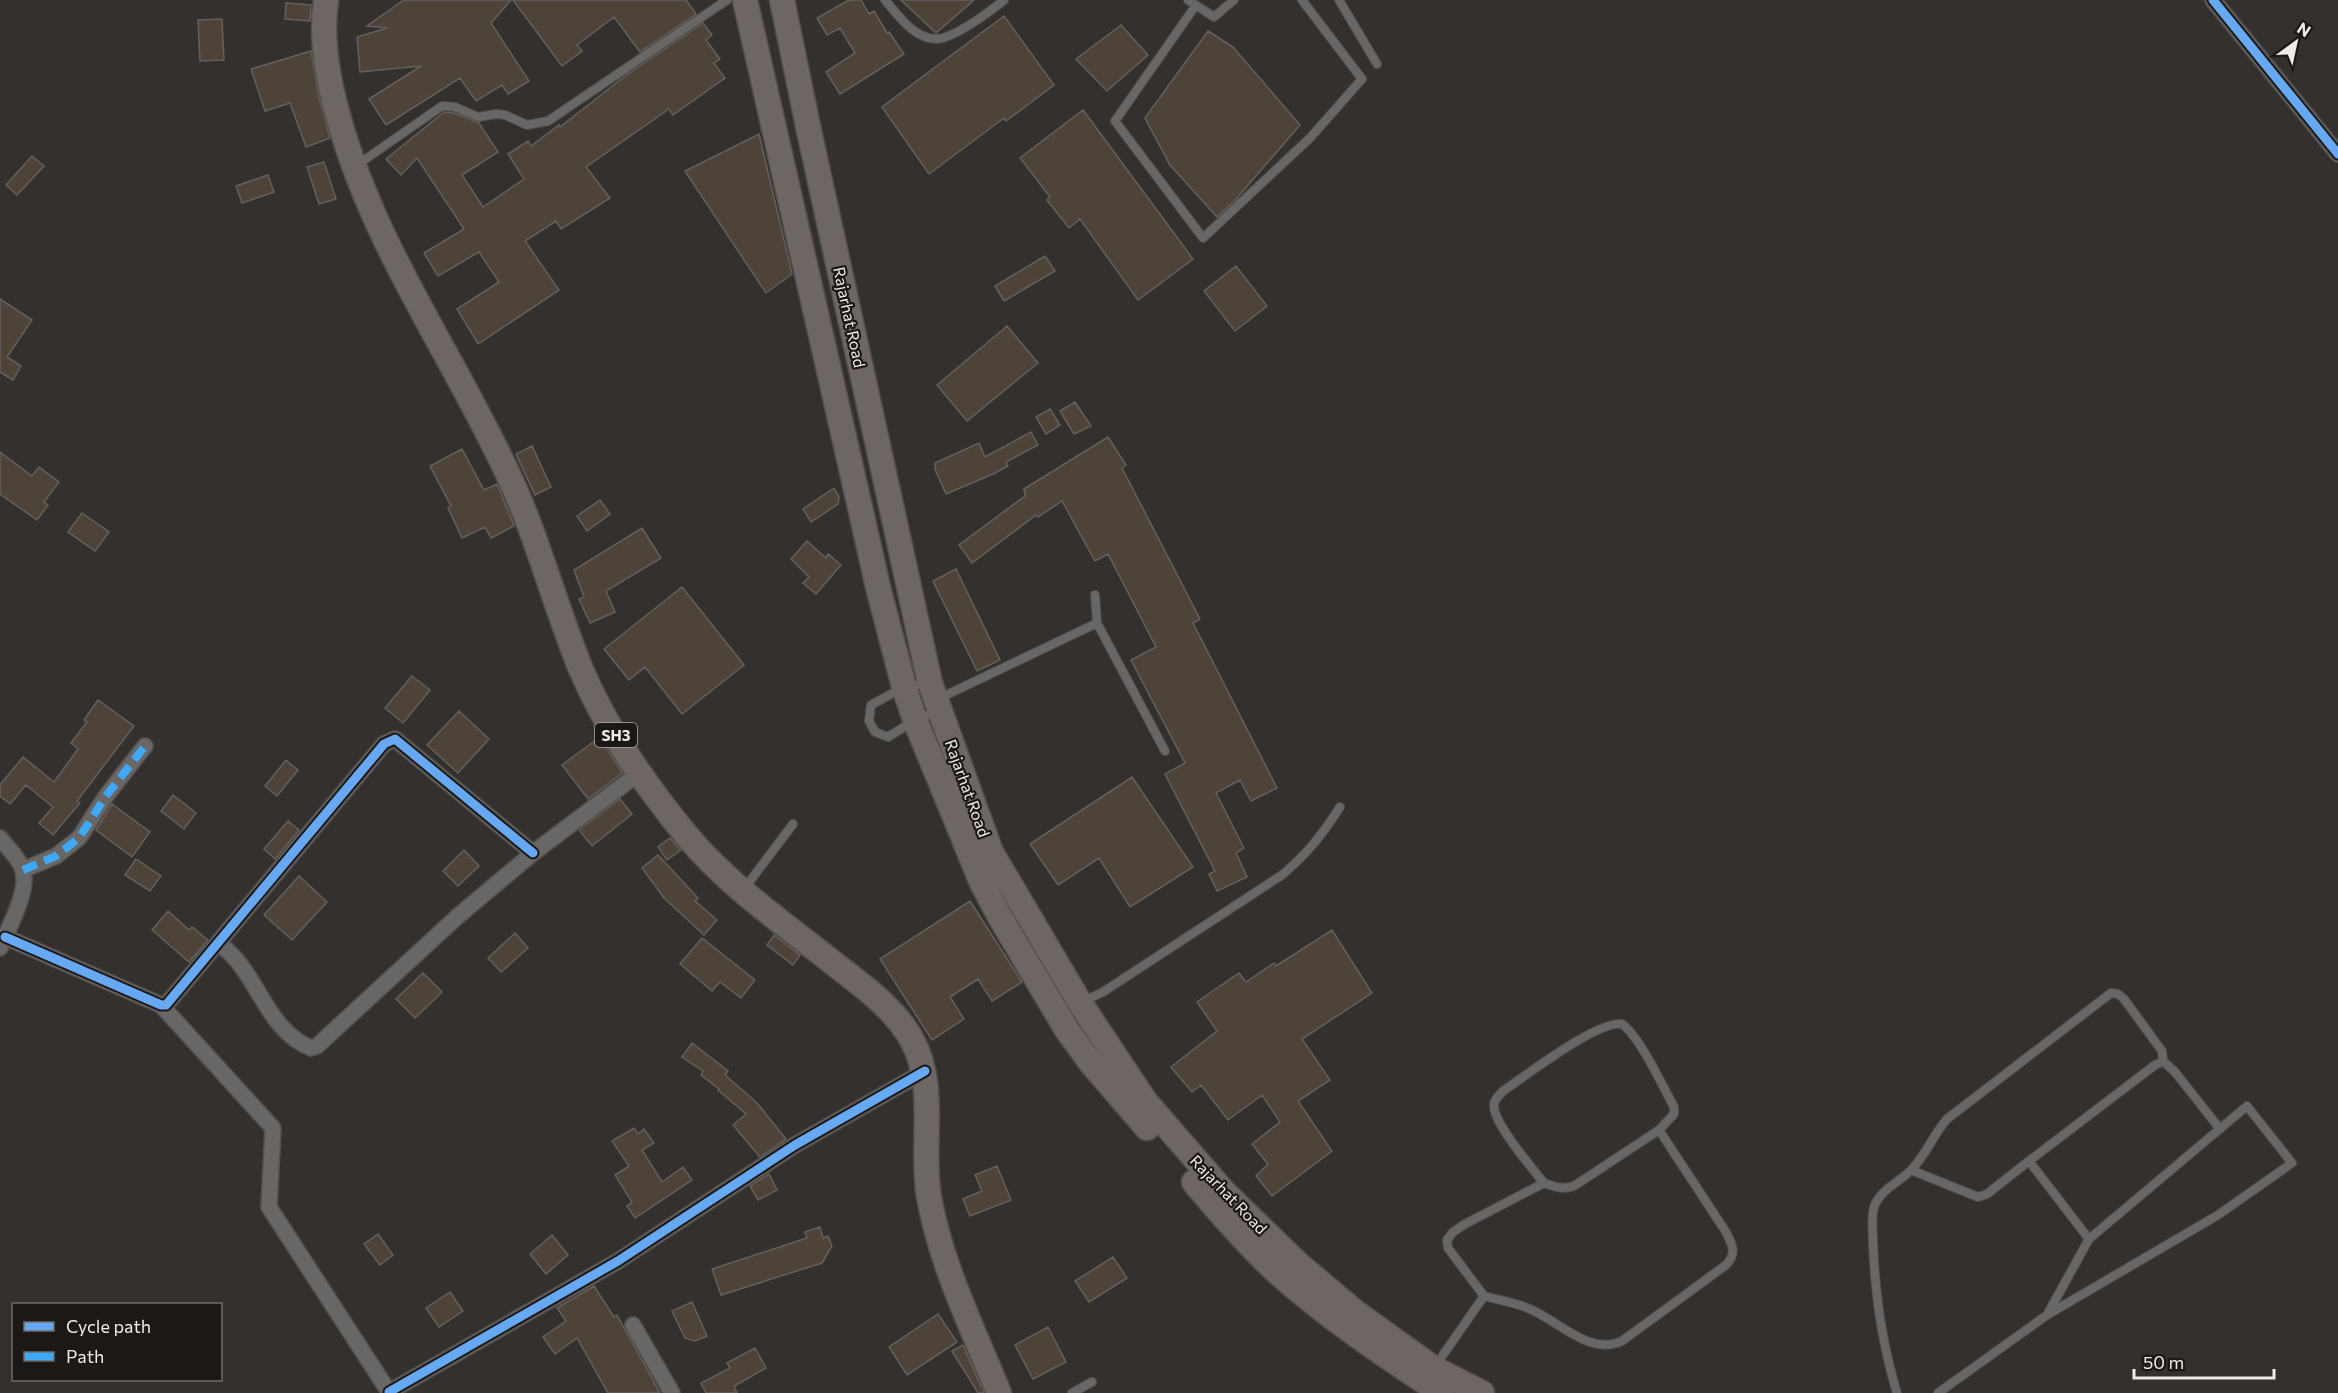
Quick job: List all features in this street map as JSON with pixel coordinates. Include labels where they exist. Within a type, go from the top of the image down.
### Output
[{"type":"main road","name":"SH3","points":[[326,0],[324,32],[326,65],[336,110],[354,167],[384,240],[508,473],[581,671],[604,716],[639,773],[691,841],[743,890],[872,993],[909,1035],[925,1071],[928,1192],[934,1222],[944,1256],[999,1393]]},
{"type":"main road","points":[[745,0],[875,575],[904,687],[915,720],[991,900],[1067,1030],[1091,1063],[1226,1220],[1277,1272],[1348,1329],[1442,1393]]},
{"type":"main road","name":"Rajarhat Road","points":[[782,0],[808,130],[935,698],[991,852],[1080,1003],[1145,1101],[1224,1192],[1297,1263],[1355,1312],[1433,1368],[1482,1393]]},
{"type":"street","points":[[2213,0],[2338,154]]},
{"type":"street","points":[[161,1005],[169,1002],[384,744],[390,741],[395,739],[402,743],[533,853]]},
{"type":"street","points":[[23,870],[56,855],[79,838],[106,796],[145,746]]},
{"type":"street","points":[[218,943],[235,956],[288,1036],[311,1048],[317,1046],[458,916],[533,853],[639,773]]},
{"type":"street","points":[[0,838],[23,870],[24,885],[15,914],[2,943],[161,1005],[273,1128],[269,1207],[391,1392],[618,1261],[795,1145],[925,1071]]},
{"type":"street","points":[[633,1325],[672,1393]]},
{"type":"lane","points":[[354,167],[442,106],[455,107],[478,117],[505,115],[527,125],[548,121],[727,0]]},
{"type":"lane","points":[[885,0],[915,32],[936,39],[957,32],[990,13],[1004,0]]},
{"type":"lane","points":[[1188,0],[1214,17],[1234,0]]},
{"type":"lane","points":[[1196,5],[1114,121],[1203,238],[1310,138],[1362,79],[1302,0]]},
{"type":"lane","points":[[1339,0],[1377,64]]},
{"type":"lane","points":[[1095,595],[1097,623],[1165,751]]},
{"type":"lane","points":[[935,698],[904,687],[871,705],[868,721],[875,732],[888,737],[915,720],[935,698],[1097,623]]},
{"type":"lane","points":[[1080,1003],[1103,992],[1282,875],[1306,855],[1318,841],[1340,807]]},
{"type":"lane","points":[[743,890],[793,824]]},
{"type":"lane","points":[[1897,1393],[1883,1342],[1872,1219],[1875,1205],[1883,1193],[1921,1159],[1935,1134],[1947,1119],[2111,993],[2118,994],[2124,999],[2162,1051],[2163,1061],[2175,1072],[2220,1129]]},
{"type":"lane","points":[[1622,1024],[1628,1028],[1674,1107],[1674,1114],[1659,1130],[1574,1186],[1566,1189],[1544,1183],[1505,1132],[1493,1105],[1503,1091],[1581,1039],[1607,1026],[1622,1024]]},
{"type":"lane","points":[[1911,1170],[1978,1197],[1987,1194],[2163,1061]]},
{"type":"lane","points":[[1938,1393],[2047,1315],[2218,1215],[2292,1163],[2247,1106],[2089,1239],[2047,1315]]},
{"type":"lane","points":[[1544,1183],[1453,1232],[1447,1239],[1448,1248],[1484,1296],[1526,1307],[1597,1346],[1611,1346],[1622,1341],[1726,1266],[1732,1258],[1734,1249],[1726,1232],[1659,1130]]},
{"type":"lane","points":[[2029,1161],[2089,1239]]},
{"type":"lane","points":[[1433,1368],[1484,1296]]},
{"type":"lane","points":[[1072,1393],[1092,1382]]},
{"type":"building","points":[[404,0],[511,0],[491,23],[529,81],[508,94],[502,85],[476,101],[460,78],[386,125],[369,99],[421,66],[360,72],[357,37],[387,28],[367,26]]},
{"type":"building","points":[[513,0],[686,0],[696,14],[640,52],[614,17],[577,45],[582,51],[562,66]]},
{"type":"building","points":[[849,0],[861,0],[869,14],[874,11],[887,33],[889,32],[904,54],[840,94],[826,72],[855,53],[840,28],[827,35],[817,18]]},
{"type":"building","points":[[901,0],[974,0],[936,33]]},
{"type":"building","points":[[286,3],[311,5],[310,21],[285,19]]},
{"type":"building","points":[[1004,16],[1054,85],[1006,121],[1004,118],[929,174],[882,107]]},
{"type":"building","points":[[222,19],[224,60],[200,61],[198,20]]},
{"type":"building","points":[[703,23],[712,35],[706,40],[720,59],[714,63],[725,78],[673,115],[669,109],[586,167],[610,198],[561,229],[556,221],[525,241],[559,290],[478,344],[457,309],[499,282],[479,252],[438,276],[424,253],[464,229],[417,158],[401,175],[386,159],[444,112],[454,113],[479,123],[498,152],[462,175],[483,207],[524,179],[508,154],[528,141],[531,146],[559,125],[560,127],[625,76]]},
{"type":"building","points":[[1121,25],[1148,55],[1107,91],[1076,59]]},
{"type":"building","points":[[1208,31],[1233,47],[1300,125],[1237,198],[1217,217],[1170,165],[1145,118]]},
{"type":"building","points":[[311,51],[318,93],[330,138],[306,147],[290,103],[265,111],[251,69]]},
{"type":"building","points":[[1083,110],[1193,259],[1138,300],[1080,219],[1069,228],[1047,200],[1050,197],[1020,158]]},
{"type":"building","points":[[759,134],[792,274],[766,293],[685,171]]},
{"type":"building","points":[[32,156],[44,166],[17,195],[6,185]]},
{"type":"building","points":[[324,162],[336,199],[319,204],[307,167]]},
{"type":"building","points":[[268,175],[274,192],[242,203],[236,186]]},
{"type":"building","points":[[1045,256],[1055,271],[1004,301],[995,286]]},
{"type":"building","points":[[1236,266],[1267,306],[1235,331],[1204,291]]},
{"type":"building","points":[[0,299],[32,320],[7,357],[21,366],[13,380],[0,372]]},
{"type":"building","points":[[1007,326],[1038,363],[967,421],[937,385]]},
{"type":"building","points":[[1075,402],[1091,426],[1074,434],[1060,411]]},
{"type":"building","points":[[1050,409],[1060,425],[1046,434],[1036,417]]},
{"type":"building","points":[[1031,432],[1038,445],[1006,462],[1008,466],[993,474],[946,494],[935,469],[935,463],[979,443],[985,457]]},
{"type":"building","points":[[1108,437],[1126,465],[1122,468],[1200,619],[1193,623],[1277,788],[1251,801],[1240,780],[1216,793],[1244,848],[1236,853],[1247,877],[1217,891],[1209,874],[1215,871],[1165,774],[1185,763],[1131,660],[1156,647],[1108,554],[1095,561],[1062,501],[1038,517],[1036,515],[972,563],[959,545],[1025,496],[1024,489]]},
{"type":"building","points":[[532,446],[551,487],[535,495],[516,454]]},
{"type":"building","points":[[462,449],[484,490],[497,484],[514,526],[491,538],[485,527],[462,538],[448,508],[451,506],[430,466]]},
{"type":"building","points":[[0,452],[32,476],[39,467],[59,482],[44,502],[48,505],[37,520],[0,494]]},
{"type":"building","points":[[834,488],[839,497],[838,504],[811,522],[803,509]]},
{"type":"building","points":[[600,500],[610,514],[587,531],[577,516]]},
{"type":"building","points":[[82,513],[109,532],[95,551],[68,532]]},
{"type":"building","points":[[642,528],[661,558],[606,591],[615,612],[590,623],[579,599],[584,597],[574,570]]},
{"type":"building","points":[[807,541],[826,558],[828,554],[841,565],[816,594],[803,583],[809,577],[791,559]]},
{"type":"building","points":[[956,569],[1000,660],[977,671],[933,581]]},
{"type":"building","points":[[682,587],[744,665],[682,714],[645,667],[629,680],[604,649]]},
{"type":"building","points":[[412,676],[430,690],[403,723],[385,708]]},
{"type":"building","points":[[98,700],[134,726],[77,801],[80,803],[53,835],[39,823],[53,807],[26,785],[10,804],[0,796],[0,785],[23,757],[54,782],[78,749],[71,743],[87,722],[84,720]]},
{"type":"building","points":[[459,711],[489,739],[458,773],[427,745]]},
{"type":"building","points":[[600,737],[622,773],[588,799],[562,765]]},
{"type":"building","points":[[286,760],[298,770],[277,796],[265,786]]},
{"type":"building","points":[[1132,777],[1193,867],[1130,907],[1099,858],[1058,885],[1030,844]]},
{"type":"building","points":[[173,795],[196,813],[184,829],[161,811]]},
{"type":"building","points":[[620,799],[632,814],[592,846],[579,830]]},
{"type":"building","points":[[112,804],[150,832],[132,857],[96,830]]},
{"type":"building","points":[[288,821],[299,830],[275,859],[264,849]]},
{"type":"building","points":[[670,838],[681,850],[667,860],[658,847]]},
{"type":"building","points":[[464,850],[479,866],[458,886],[443,871]]},
{"type":"building","points":[[658,855],[698,898],[695,901],[717,920],[704,935],[664,898],[642,868]]},
{"type":"building","points":[[136,859],[161,876],[150,891],[125,875]]},
{"type":"building","points":[[299,876],[327,902],[292,940],[264,915]]},
{"type":"building","points":[[970,901],[1022,982],[992,1001],[978,979],[950,997],[964,1019],[932,1040],[880,959]]},
{"type":"building","points":[[168,911],[189,930],[192,927],[208,940],[189,962],[152,930]]},
{"type":"building","points":[[1332,930],[1372,993],[1302,1039],[1330,1080],[1298,1101],[1332,1151],[1272,1196],[1256,1176],[1268,1164],[1252,1144],[1280,1122],[1262,1095],[1228,1120],[1201,1085],[1192,1092],[1171,1067],[1217,1031],[1197,1002],[1239,973],[1246,982],[1274,963],[1276,966]]},
{"type":"building","points":[[515,933],[528,948],[501,972],[488,958]]},
{"type":"building","points":[[774,935],[800,955],[793,965],[767,945]]},
{"type":"building","points":[[702,938],[755,980],[741,998],[720,982],[712,991],[680,964]]},
{"type":"building","points":[[423,973],[442,992],[415,1018],[396,999]]},
{"type":"building","points":[[692,1043],[728,1071],[725,1075],[757,1103],[786,1139],[760,1157],[733,1125],[746,1114],[701,1075],[703,1071],[682,1057]]},
{"type":"building","points":[[634,1128],[638,1134],[644,1129],[654,1143],[642,1150],[662,1182],[683,1167],[692,1180],[635,1218],[627,1206],[632,1202],[615,1175],[629,1166],[612,1141]]},
{"type":"building","points":[[997,1166],[1011,1200],[970,1216],[963,1199],[982,1191],[975,1175]]},
{"type":"building","points":[[769,1174],[777,1190],[758,1200],[750,1186]]},
{"type":"building","points":[[820,1227],[823,1238],[828,1236],[832,1246],[822,1263],[721,1295],[712,1269],[807,1238],[805,1232]]},
{"type":"building","points":[[378,1234],[393,1255],[380,1265],[364,1244]]},
{"type":"building","points":[[552,1235],[568,1255],[546,1274],[530,1254]]},
{"type":"building","points":[[1113,1257],[1127,1278],[1089,1302],[1075,1281]]},
{"type":"building","points":[[594,1286],[614,1317],[617,1315],[660,1393],[608,1393],[577,1338],[555,1354],[543,1337],[566,1321],[557,1308]]},
{"type":"building","points":[[450,1292],[463,1311],[439,1327],[426,1308]]},
{"type":"building","points":[[692,1302],[707,1336],[695,1341],[685,1338],[672,1311]]},
{"type":"building","points":[[938,1314],[957,1342],[907,1375],[889,1347]]},
{"type":"building","points":[[1048,1327],[1066,1362],[1033,1379],[1015,1345]]},
{"type":"building","points":[[963,1345],[984,1393],[978,1393],[952,1351]]},
{"type":"building","points":[[755,1348],[766,1368],[734,1386],[737,1393],[706,1393],[701,1383],[730,1368],[727,1363]]},
{"type":"marked path","points":[[23,870],[56,856],[79,838],[106,796],[145,746]]},
{"type":"cycle path","points":[[2213,0],[2338,154]]},
{"type":"cycle path","points":[[5,937],[161,1005],[166,1005],[384,744],[395,739],[533,853]]},
{"type":"cycle path","points":[[389,1392],[618,1261],[795,1145],[925,1071]]}]
